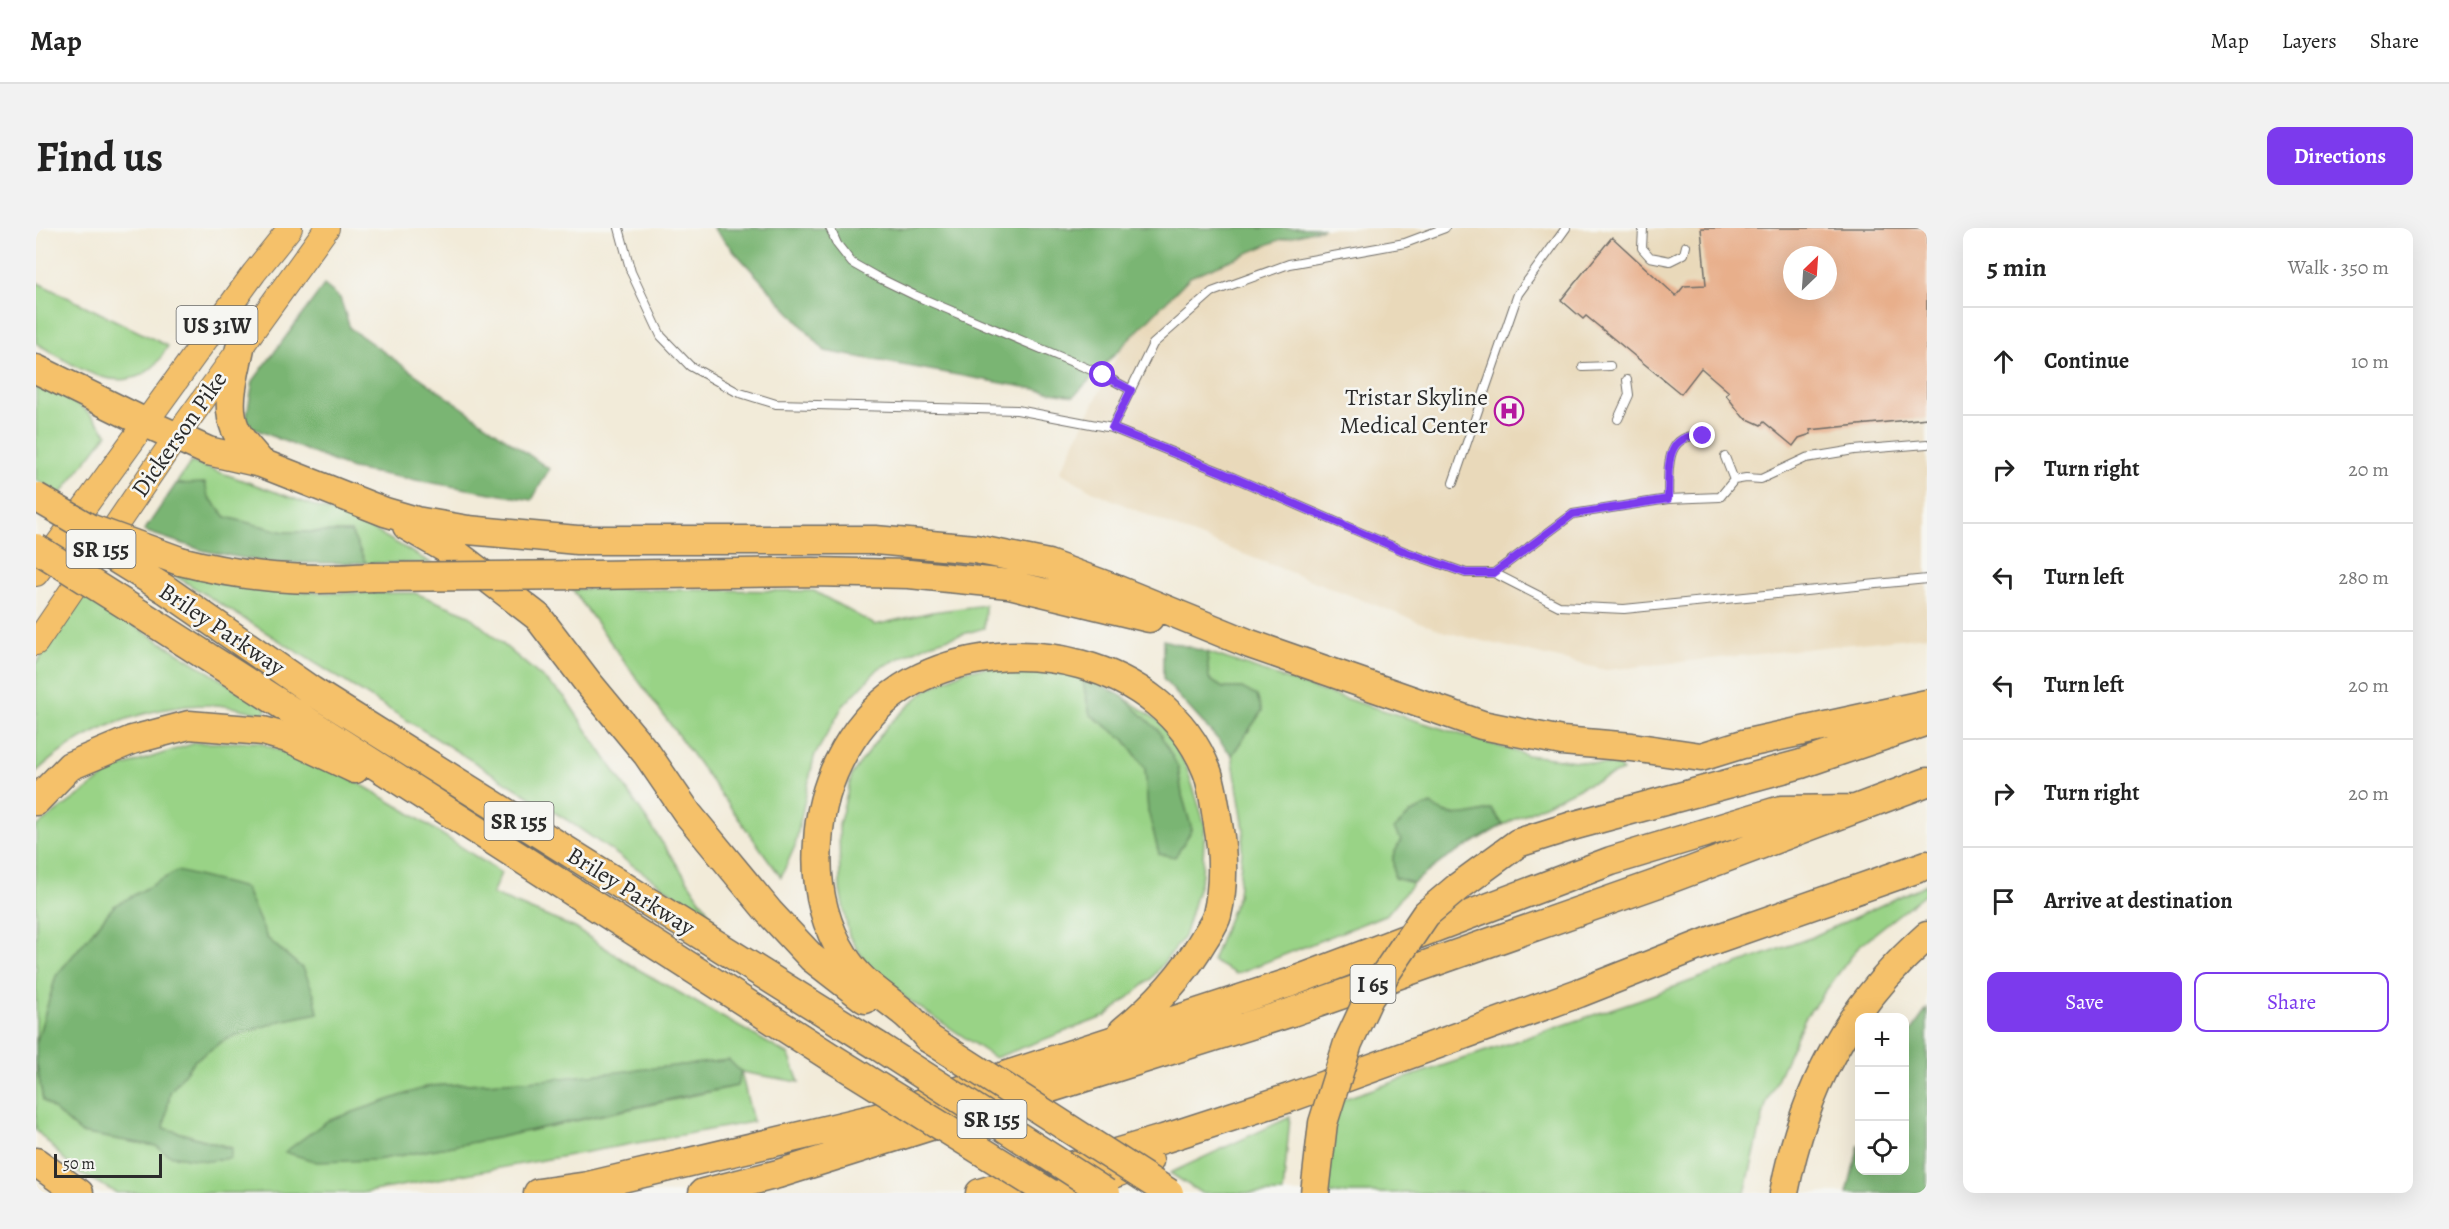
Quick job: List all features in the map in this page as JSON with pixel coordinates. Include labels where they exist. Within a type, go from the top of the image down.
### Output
[{"type":"highway","points":[[240,348],[231,414],[236,430],[261,462]]},
{"type":"highway","points":[[36,369],[208,451],[261,462],[385,512],[416,521],[468,530],[577,540],[875,540],[975,549],[1048,564],[1250,644],[1482,725],[1562,741],[1632,747],[1701,757],[1754,742],[1927,704]]},
{"type":"highway","points":[[36,497],[89,528],[180,561],[230,573],[268,578],[321,580],[372,577],[887,574],[1009,584],[1250,644]]},
{"type":"highway","name":"Briley Parkway","points":[[36,510],[165,589],[312,691],[878,1046],[1106,1193]]},
{"type":"highway","points":[[385,512],[459,556],[538,617],[589,684],[647,754],[688,814],[769,912],[812,958],[880,1010],[928,1038],[1169,1193]]},
{"type":"highway","name":"Briley Parkway","points":[[36,549],[832,1058],[1049,1193]]},
{"type":"highway","points":[[928,1038],[904,1012],[867,986],[844,957],[831,930],[821,900],[817,861],[819,816],[843,753],[866,721],[911,683],[937,671],[991,658],[1048,657],[1085,665],[1119,679],[1149,695],[1174,720],[1192,744],[1207,771],[1220,838],[1221,879],[1216,917],[1197,952],[1150,1009],[1123,1031],[1070,1054]]},
{"type":"highway","points":[[1315,1193],[1323,1123],[1348,1043],[1369,998],[1426,914],[1458,886],[1518,843],[1572,826],[1801,764],[1927,722]]},
{"type":"highway","points":[[36,801],[70,766],[132,740],[189,724],[263,732],[291,739],[471,826]]},
{"type":"highway","name":"I 65","points":[[703,1193],[778,1174],[1292,1012],[1656,884],[1927,782]]},
{"type":"highway","points":[[538,1193],[588,1186],[876,1118],[1289,982],[1611,861],[1781,810],[1854,809]]},
{"type":"highway","points":[[980,1193],[1289,1098],[1579,993],[1713,940],[1927,865]]},
{"type":"highway","points":[[1784,1193],[1797,1134],[1833,1049],[1866,998],[1898,962],[1927,936]]},
{"type":"highway","points":[[1061,1193],[1180,1150],[1289,1098]]},
{"type":"highway","points":[[990,1157],[1035,1193]]},
{"type":"highway","points":[[36,1162],[55,1178],[79,1193]]},
{"type":"main road","name":"Dickerson Pike","points":[[36,574],[254,273],[290,228]]},
{"type":"main road","name":"Dickerson Pike","points":[[36,642],[176,437],[327,228]]},
{"type":"lane","points":[[619,228],[632,272],[661,336],[690,366],[737,392],[776,404],[1017,410],[1112,428],[1221,472],[1406,552],[1466,573],[1494,573],[1559,606],[1624,609],[1927,579]]},
{"type":"lane","points":[[830,228],[837,244],[852,263],[875,276],[914,296],[1103,375],[1131,390]]},
{"type":"lane","points":[[1112,428],[1153,344],[1212,292],[1289,264],[1406,243],[1445,228]]},
{"type":"lane","points":[[1452,483],[1518,294],[1566,228]]},
{"type":"lane","points":[[1643,228],[1642,248],[1650,257],[1670,261],[1683,254],[1686,246]]},
{"type":"lane","points":[[1583,367],[1610,366]]},
{"type":"lane","points":[[1618,419],[1629,395],[1627,380]]},
{"type":"lane","points":[[1668,499],[1671,451],[1680,439],[1690,435],[1703,436]]},
{"type":"lane","points":[[1494,573],[1573,514],[1668,499],[1720,496],[1734,480],[1761,479],[1806,458],[1854,450],[1927,444]]},
{"type":"lane","points":[[1725,457],[1734,480]]},
{"type":"shaded area","name":"Tristar Skyline Medical Center","points":[[1324,228],[1927,228],[1927,636],[1606,670],[1445,632],[1184,531],[1092,491],[1060,472],[1120,350],[1190,277],[1279,240]]},
{"type":"green space","points":[[713,228],[1324,228],[1279,240],[1190,277],[1074,396],[825,351]]},
{"type":"green space","points":[[36,282],[168,346],[155,365],[141,375],[126,379],[110,379],[79,368],[36,343]]},
{"type":"green space","points":[[324,285],[340,298],[350,328],[549,469],[532,500],[352,469],[245,425],[253,381]]},
{"type":"green space","points":[[36,380],[84,409],[107,434],[60,495],[36,480]]},
{"type":"green space","points":[[191,462],[360,522],[431,563],[366,563],[351,532],[284,532],[226,517],[208,496],[176,484]]},
{"type":"green space","points":[[205,483],[208,496],[226,517],[284,532],[351,532],[366,563],[269,563],[205,551],[144,531],[176,484]]},
{"type":"green space","points":[[171,568],[252,590],[415,593],[467,614],[564,696],[716,923],[567,820],[169,572]]},
{"type":"green space","points":[[572,589],[814,591],[875,625],[932,612],[985,605],[984,628],[929,644],[879,668],[843,706],[814,757],[795,846],[781,877]]},
{"type":"green space","points":[[82,593],[267,708],[264,714],[210,705],[187,706],[140,715],[94,732],[54,757],[36,772],[36,664]]},
{"type":"green space","points":[[1163,640],[1207,652],[1209,679],[1223,688],[1242,688],[1257,696],[1262,711],[1232,755],[1163,679]]},
{"type":"green space","points":[[1207,652],[1318,690],[1527,755],[1618,766],[1623,771],[1583,786],[1503,825],[1492,809],[1466,816],[1438,811],[1401,840],[1393,856],[1394,878],[1413,883],[1387,914],[1236,974],[1212,961],[1238,895],[1244,829],[1232,755],[1262,711],[1242,688],[1223,688],[1208,679]]},
{"type":"green space","points":[[1033,664],[1081,674],[1090,714],[1125,740],[1145,768],[1148,811],[1192,830],[1182,795],[1178,767],[1122,696],[1160,722],[1186,765],[1205,825],[1202,875],[1184,937],[1151,979],[1106,1016],[995,1058],[907,999],[869,968],[849,936],[840,890],[839,825],[852,774],[887,726],[926,690],[966,670]]},
{"type":"green space","points":[[1081,674],[1122,696],[1158,730],[1178,767],[1182,795],[1192,830],[1175,857],[1159,854],[1148,811],[1145,768],[1125,740],[1090,714]]},
{"type":"green space","points":[[258,742],[350,778],[408,812],[501,873],[492,894],[575,928],[634,967],[789,1055],[799,1082],[741,1072],[753,1122],[362,1193],[117,1193],[75,1171],[36,1130],[36,1060],[43,1100],[81,1133],[156,1146],[169,1155],[208,1161],[230,1157],[232,1148],[164,1128],[170,1092],[194,1061],[226,1039],[280,1021],[318,1013],[304,970],[267,938],[245,888],[114,906],[56,976],[36,1044],[36,827],[115,769],[195,743]],"holes":[[[543,1080],[737,1086],[496,1138],[376,1160],[429,1086]]]},
{"type":"green space","points":[[1431,804],[1452,815],[1468,815],[1492,809],[1503,825],[1444,860],[1413,883],[1394,878],[1393,856],[1401,840],[1394,829],[1411,813]]},
{"type":"green space","points":[[177,871],[245,888],[267,938],[304,970],[314,994],[318,1013],[280,1021],[226,1039],[194,1061],[170,1092],[164,1128],[232,1149],[230,1158],[208,1161],[169,1155],[156,1146],[81,1133],[43,1100],[36,1060],[36,1044],[56,976],[114,906]]},
{"type":"green space","points":[[1927,884],[1927,892],[1859,946],[1805,1018],[1766,1104],[1745,1193],[1323,1193],[1337,1101],[1638,1000],[1810,938]]},
{"type":"green space","points":[[1927,1009],[1927,1193],[1847,1193],[1855,1160],[1855,1175],[1909,1175],[1909,1034]]},
{"type":"green space","points":[[729,1060],[741,1072],[737,1086],[496,1138],[376,1160],[317,1162],[285,1152],[327,1121],[429,1086],[543,1080]]},
{"type":"green space","points":[[1290,1117],[1283,1193],[1201,1193],[1170,1173]]},
{"type":"building","points":[[1701,228],[1927,228],[1927,418],[1810,430],[1811,434],[1799,438],[1793,446],[1764,422],[1761,425],[1743,417],[1726,395],[1729,392],[1701,368],[1681,394],[1586,316],[1583,319],[1561,300],[1612,237],[1676,296],[1684,286],[1706,285]]},
{"type":"place","name":"Tristar Skyline Medical Center","points":[[1509,411]]},
{"type":"route","points":[[1103,375],[1131,390],[1112,428],[1221,472],[1406,552],[1466,573],[1494,573],[1573,514],[1668,499],[1671,451],[1680,439],[1690,435],[1703,436]]}]
